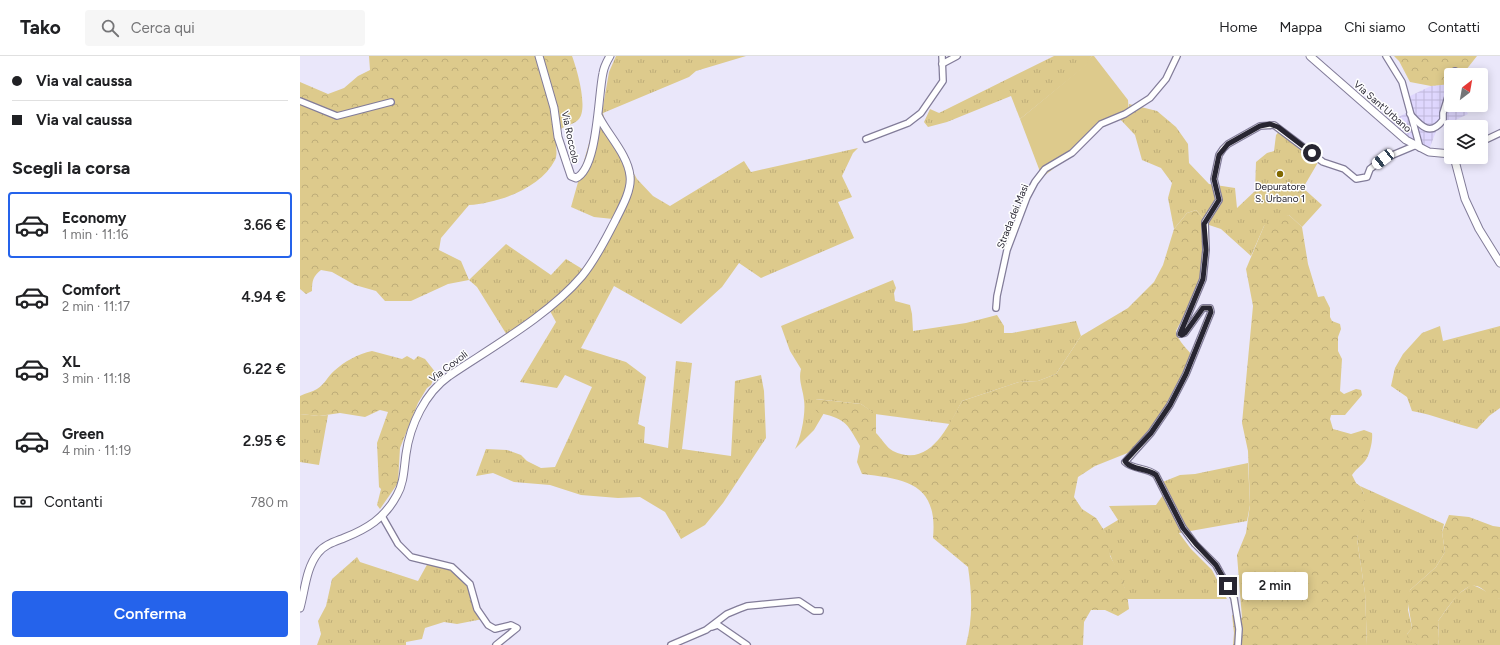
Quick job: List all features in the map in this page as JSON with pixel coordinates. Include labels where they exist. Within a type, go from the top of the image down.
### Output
[{"type":"street","name":"Via Roccolo","points":[[539,56],[554,108],[558,137],[565,155],[568,171],[573,177],[580,175],[588,160],[599,117]]},
{"type":"street","points":[[599,117],[603,73],[610,56]]},
{"type":"street","points":[[866,139],[908,123],[919,115],[942,83],[942,56]]},
{"type":"street","points":[[942,64],[956,56]]},
{"type":"street","name":"Strada dei Masi","points":[[996,308],[997,296],[1007,250],[1027,198],[1035,182],[1045,169],[1072,153],[1101,124],[1125,114],[1150,98],[1163,82],[1177,56]]},
{"type":"street","name":"Via Sant'Urbano","points":[[1310,56],[1400,135],[1417,147],[1437,154],[1444,154]]},
{"type":"street","points":[[1238,645],[1239,629],[1236,604],[1216,565],[1183,528],[1156,475],[1149,470],[1129,466],[1125,462],[1151,433],[1170,405],[1186,374],[1211,312],[1210,308],[1203,308],[1185,333],[1182,335],[1180,334],[1203,279],[1206,250],[1204,224],[1219,200],[1214,179],[1219,155],[1228,144],[1260,126],[1274,125],[1323,162],[1344,169],[1356,179],[1367,177],[1370,169],[1383,159],[1417,147],[1402,82],[1386,56]]},
{"type":"street","points":[[300,101],[337,116],[391,102]]},
{"type":"street","points":[[1409,112],[1420,124],[1428,129],[1432,129],[1444,119],[1444,110]]},
{"type":"street","name":"Via Covoli","points":[[300,608],[309,571],[320,550],[354,534],[382,516],[388,510],[400,490],[409,439],[416,421],[430,394],[443,380],[553,303],[581,276],[599,252],[628,190],[630,176],[624,158],[599,117]]},
{"type":"street","points":[[1488,139],[1500,133]]},
{"type":"street","points":[[1456,164],[1465,199],[1479,229],[1500,263]]},
{"type":"street","points":[[382,516],[398,544],[410,557],[452,567],[470,584],[477,609],[488,625],[495,629],[511,624],[518,628],[496,645]]},
{"type":"street","points":[[671,645],[693,637],[710,627],[727,614],[748,606],[799,601],[814,611],[820,611]]},
{"type":"street","points":[[710,627],[718,625],[748,645]]},
{"type":"shaded area","points":[[1444,85],[1444,112],[1467,112],[1468,114],[1456,120],[1444,120],[1444,126],[1437,129],[1430,147],[1414,141],[1389,122],[1410,111],[1410,96],[1431,86]]},
{"type":"green space","points":[[369,56],[572,56],[581,89],[581,115],[576,122],[562,128],[558,133],[556,139],[556,157],[549,170],[540,179],[518,192],[493,201],[469,205],[441,238],[439,250],[461,261],[469,280],[448,284],[411,301],[385,301],[376,291],[355,285],[332,272],[321,270],[316,274],[312,284],[312,291],[306,294],[300,289],[300,82],[328,94],[344,88],[358,76],[370,70]]},
{"type":"green space","points":[[616,56],[746,56],[696,71],[689,77],[603,113],[605,121],[637,179],[653,196],[670,206],[744,161],[751,172],[858,148],[853,153],[842,176],[852,197],[838,202],[854,238],[761,278],[739,263],[722,287],[681,324],[614,286],[581,348],[626,362],[646,377],[638,424],[645,427],[644,443],[668,448],[676,361],[692,363],[682,449],[731,456],[735,381],[761,375],[764,391],[766,438],[723,503],[705,525],[681,539],[665,512],[640,497],[618,498],[581,495],[550,485],[514,482],[493,473],[476,476],[486,449],[507,450],[521,455],[527,461],[541,468],[555,467],[592,387],[565,375],[557,388],[520,382],[556,322],[550,311],[510,340],[477,287],[469,280],[506,244],[551,275],[566,259],[584,270],[613,219],[594,217],[571,207],[595,117],[602,112],[609,72]]},
{"type":"green space","points":[[1054,56],[1092,56],[1088,60],[1089,63],[1020,119],[1011,96],[947,122],[928,127],[924,122],[930,109],[939,113]]},
{"type":"green space","points":[[1094,56],[1128,100],[1129,113],[1100,127],[1080,148],[1044,176],[1039,172],[1020,119],[1088,63],[1087,60]]},
{"type":"green space","points":[[1394,56],[1477,56],[1468,68],[1444,68],[1444,85],[1431,86],[1410,82],[1399,61]]},
{"type":"green space","points":[[1129,104],[1157,111],[1176,127],[1188,144],[1189,163],[1209,184],[1235,188],[1237,208],[1255,191],[1256,162],[1267,153],[1274,151],[1276,135],[1282,128],[1320,159],[1303,188],[1322,205],[1302,227],[1289,215],[1264,226],[1251,256],[1221,229],[1209,225],[1196,210],[1187,213],[1174,229],[1168,198],[1172,183],[1161,168],[1142,160],[1135,135],[1119,118],[1129,113]]},
{"type":"green space","points":[[1196,210],[1209,225],[1204,240],[1201,278],[1194,298],[1176,331],[1181,342],[1194,358],[1180,378],[1159,418],[1130,452],[1095,466],[1078,477],[1074,497],[1082,509],[1096,518],[1109,538],[1110,556],[1119,572],[1127,594],[1129,609],[1118,616],[1105,610],[1091,610],[1084,622],[1083,645],[966,645],[970,626],[971,606],[968,567],[933,538],[933,520],[930,506],[925,495],[906,482],[862,474],[857,462],[860,446],[848,426],[839,419],[816,412],[815,399],[861,404],[876,414],[876,433],[893,451],[906,455],[917,454],[927,450],[944,433],[962,401],[1019,382],[1038,381],[1056,374],[1081,336],[1128,308],[1154,282],[1163,265],[1174,229],[1187,213]]},
{"type":"green space","points":[[1289,215],[1302,227],[1308,264],[1318,297],[1324,296],[1330,308],[1330,317],[1332,321],[1340,324],[1341,329],[1338,337],[1338,351],[1342,359],[1340,391],[1344,394],[1356,389],[1361,390],[1362,395],[1345,415],[1331,415],[1330,419],[1333,429],[1351,434],[1364,430],[1372,433],[1370,451],[1365,461],[1352,475],[1364,494],[1364,509],[1357,539],[1365,593],[1367,645],[1233,645],[1234,633],[1232,615],[1242,618],[1237,555],[1246,533],[1250,505],[1248,451],[1242,423],[1253,306],[1246,269],[1264,226],[1274,217]]},
{"type":"green space","points":[[893,280],[896,288],[894,293],[895,301],[910,305],[913,331],[966,323],[997,315],[1004,326],[1004,333],[1012,333],[1076,321],[1081,336],[1056,374],[1038,381],[1019,382],[962,401],[950,424],[875,414],[861,404],[816,399],[816,411],[824,413],[814,430],[795,449],[804,418],[804,400],[800,377],[801,369],[790,351],[781,326]]},
{"type":"green space","points":[[1440,326],[1443,341],[1500,326],[1500,408],[1489,416],[1477,429],[1412,411],[1407,397],[1391,386],[1395,368],[1403,354],[1422,333]]},
{"type":"green space","points":[[372,351],[402,359],[407,356],[414,360],[418,356],[425,359],[436,373],[431,385],[427,388],[418,403],[400,448],[398,483],[380,509],[377,505],[381,489],[379,487],[377,443],[388,412],[380,410],[365,417],[340,413],[319,416],[300,414],[300,396],[320,387],[338,367],[347,361]]},
{"type":"green space","points":[[300,414],[319,416],[328,415],[319,465],[300,462]]},
{"type":"green space","points":[[1248,463],[1250,505],[1247,521],[1179,533],[1191,549],[1212,570],[1227,599],[1127,599],[1122,582],[1113,562],[1107,537],[1103,529],[1118,520],[1109,506],[1156,505],[1163,495],[1159,487],[1160,483],[1180,475],[1195,474]]},
{"type":"green space","points":[[1360,486],[1444,524],[1442,532],[1445,552],[1436,567],[1410,590],[1408,610],[1412,628],[1407,634],[1418,645],[1367,645],[1365,593],[1357,539],[1364,494]]},
{"type":"green space","points":[[1449,515],[1469,517],[1500,527],[1500,599],[1492,596],[1481,588],[1475,586],[1469,587],[1457,596],[1438,621],[1438,645],[1418,645],[1408,640],[1407,634],[1412,628],[1407,597],[1410,590],[1436,567],[1445,552],[1442,532]]},
{"type":"green space","points":[[357,557],[360,562],[418,581],[429,561],[441,563],[467,581],[470,591],[470,599],[483,619],[457,624],[444,622],[425,628],[422,639],[406,642],[406,645],[317,645],[321,634],[318,621],[326,606],[332,579]]},
{"type":"green space","points":[[1471,585],[1479,587],[1500,599],[1500,645],[1438,645],[1438,621],[1457,595]]},
{"type":"place","name":"Depuratore S. Urbano 1","points":[[1280,174]]},
{"type":"route","points":[[1228,586],[1216,565],[1190,538],[1183,528],[1159,478],[1152,471],[1129,466],[1125,461],[1151,433],[1170,405],[1186,374],[1211,312],[1210,308],[1203,308],[1185,333],[1182,335],[1180,334],[1203,279],[1206,258],[1204,224],[1210,212],[1219,200],[1214,179],[1219,155],[1228,144],[1260,126],[1270,124],[1278,127],[1312,153]]}]
